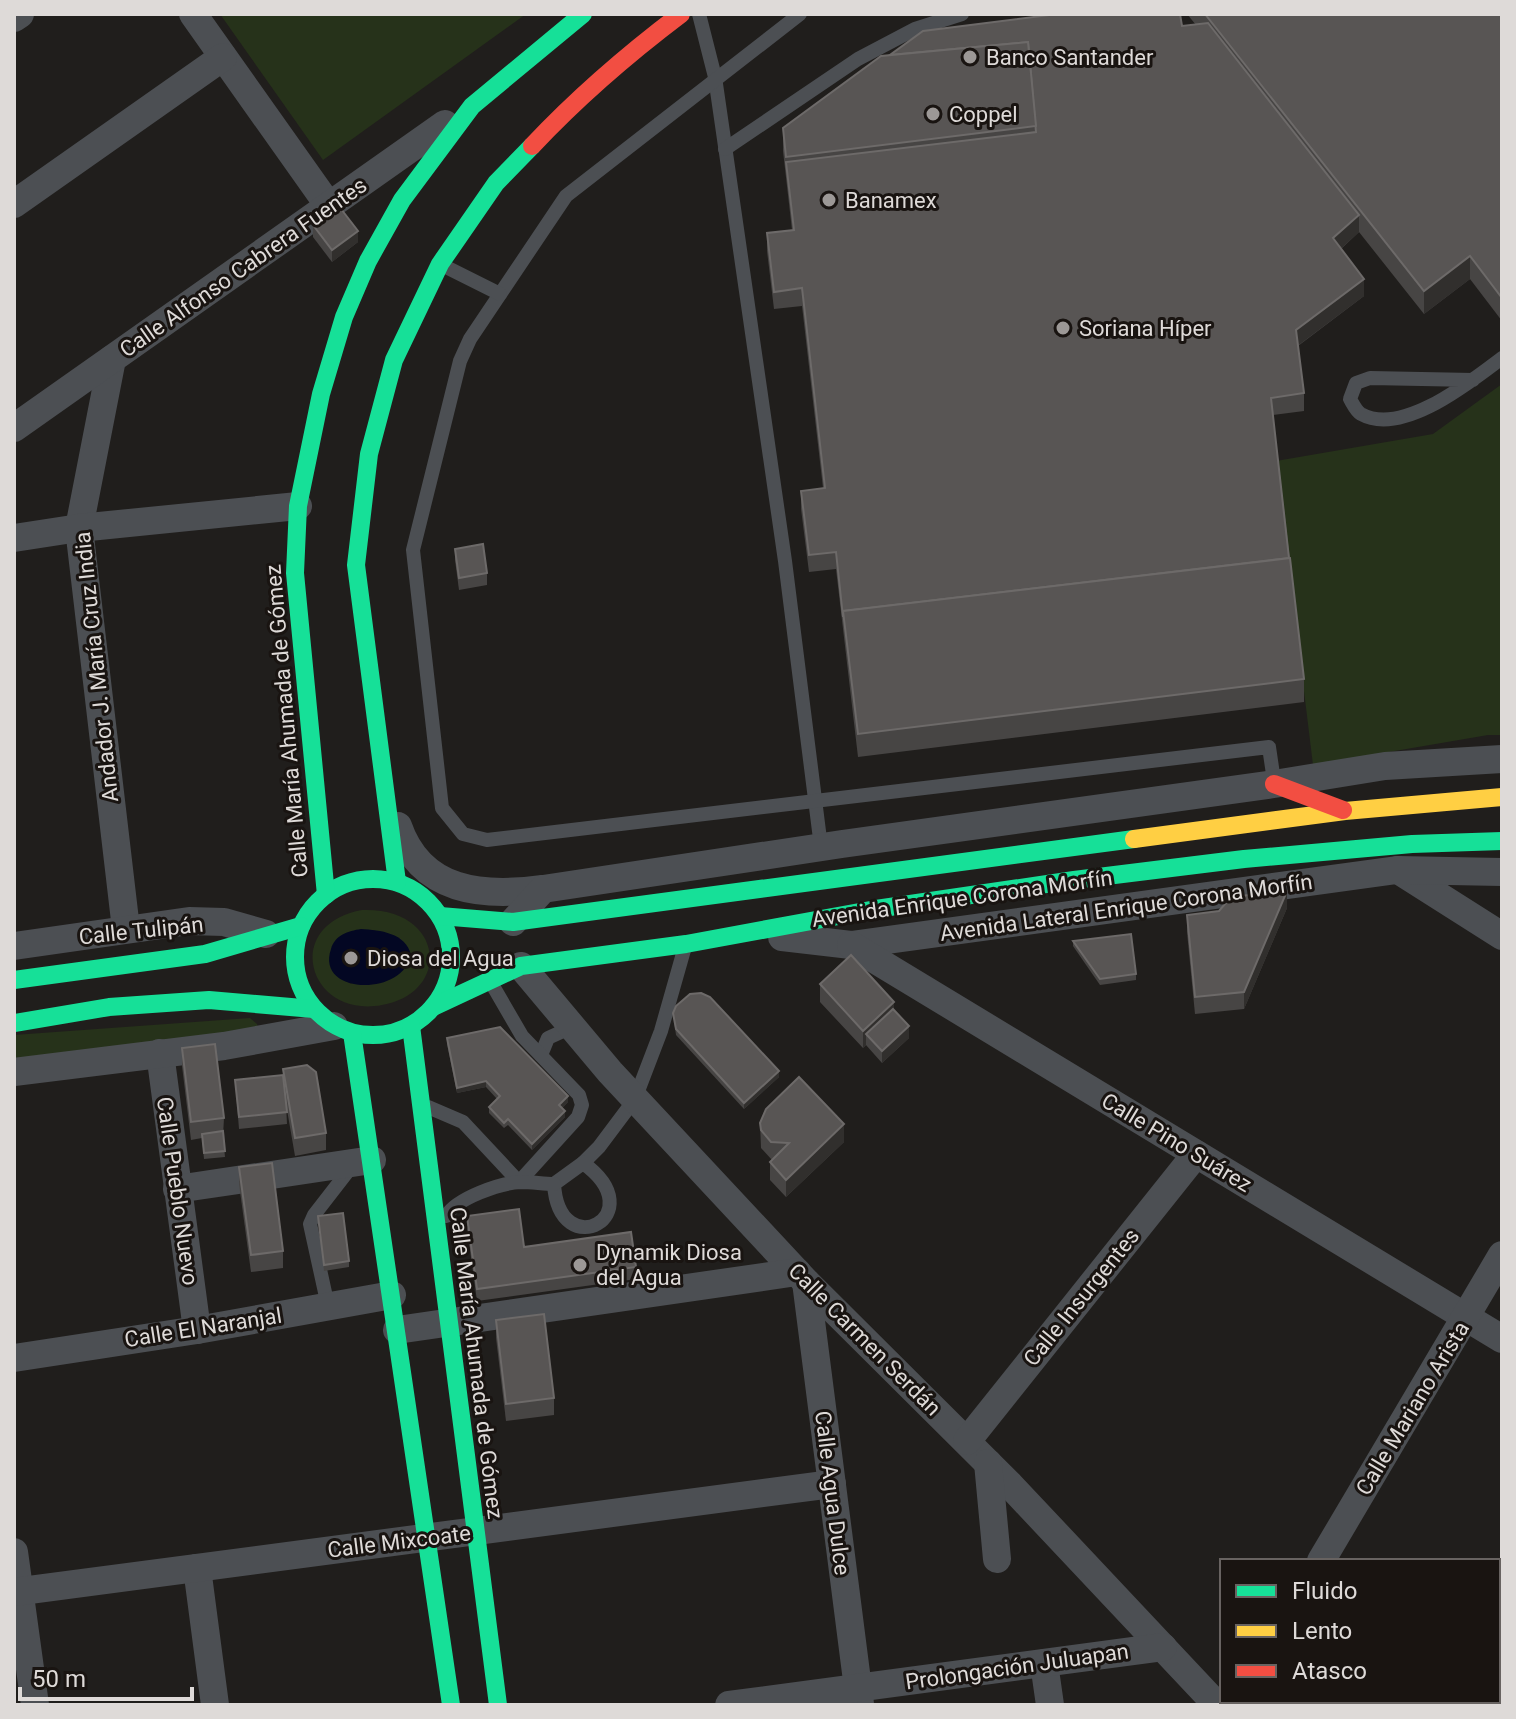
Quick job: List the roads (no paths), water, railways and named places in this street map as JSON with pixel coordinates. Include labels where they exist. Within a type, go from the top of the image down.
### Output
[{"type":"main road","name":"Calle María Ahumada de Gómez","points":[[326,895],[295,573],[298,506],[321,394],[344,317],[368,261],[402,200],[472,106],[583,14]]},
{"type":"main road","points":[[397,882],[356,565],[369,454],[394,360],[440,264],[496,183],[560,116],[636,48],[681,14]]},
{"type":"main road","points":[[1274,784],[1345,811]]},
{"type":"main road","name":"Avenida Enrique Corona Morfín","points":[[433,1007],[445,986],[451,963],[449,939],[440,916],[513,922],[720,897],[1345,811],[1502,797]]},
{"type":"main road","name":"Avenida Enrique Corona Morfín","points":[[14,1023],[109,1007],[209,1000],[333,1023],[372,1036],[392,1034],[411,1026],[433,1007],[521,966],[686,944],[863,911],[1074,880],[1363,848],[1502,841]]},
{"type":"main road","points":[[720,897],[762,857]]},
{"type":"main road","points":[[440,916],[421,896],[397,882],[372,879],[347,883],[326,895],[311,909],[301,926],[295,947],[295,970],[302,991],[333,1023],[392,1295],[451,1705]]},
{"type":"main road","points":[[14,980],[205,954],[301,926]]},
{"type":"main road","name":"Calle María Ahumada de Gómez","points":[[411,1026],[498,1705]]},
{"type":"street","points":[[14,18],[20,14]]},
{"type":"street","points":[[193,14],[329,206]]},
{"type":"street","points":[[14,204],[223,57]]},
{"type":"street","name":"Calle Alfonso Cabrera Fuentes","points":[[14,428],[472,106]]},
{"type":"street","name":"Andador J. María Cruz India","points":[[112,359],[79,528],[126,929]]},
{"type":"street","points":[[14,538],[79,528],[298,506]]},
{"type":"street","points":[[382,776],[407,851],[426,869],[455,886],[496,894],[1385,766],[1502,759]]},
{"type":"street","points":[[1363,848],[1502,936]]},
{"type":"street","name":"Avenida Lateral Enrique Corona Morfín","points":[[750,932],[851,945],[1397,870],[1502,872]]},
{"type":"street","points":[[513,922],[543,889]]},
{"type":"street","name":"Calle Tulipán","points":[[14,946],[189,921],[224,922],[267,934]]},
{"type":"street","name":"Calle Pino Suárez","points":[[851,945],[1502,1339]]},
{"type":"street","name":"Calle Carmen Serdán","points":[[521,966],[635,1099],[801,1277],[967,1441],[1217,1705]]},
{"type":"street","name":"Avenida Enrique Corona Morfín","points":[[14,1072],[224,1046],[333,1023]]},
{"type":"street","name":"Calle Pueblo Nuevo","points":[[160,1053],[197,1330]]},
{"type":"street","name":"Calle Insurgentes","points":[[967,1441],[1196,1154]]},
{"type":"street","points":[[177,1189],[363,1161]]},
{"type":"street","name":"Calle Mariano Arista","points":[[1322,1559],[1502,1255]]},
{"type":"street","points":[[397,1330],[801,1277]]},
{"type":"street","name":"Calle Agua Dulce","points":[[801,1277],[859,1696]]},
{"type":"street","name":"Calle El Naranjal","points":[[14,1358],[197,1330],[392,1295]]},
{"type":"street","points":[[988,1463],[997,1559]]},
{"type":"street","name":"Calle Mixcoate","points":[[17,1592],[832,1484]]},
{"type":"street","points":[[14,1552],[17,1592],[35,1705]]},
{"type":"street","points":[[197,1568],[215,1705]]},
{"type":"street","name":"Prolongación Juluapan","points":[[729,1705],[859,1696],[1044,1663],[1163,1647]]},
{"type":"street","points":[[1044,1663],[1050,1705]]},
{"type":"lane","points":[[699,14],[715,77],[817,800],[821,847]]},
{"type":"lane","points":[[800,14],[715,77],[566,196],[470,339],[460,361],[413,550],[442,808],[463,834],[487,840],[1269,747],[1274,784]]},
{"type":"lane","points":[[725,149],[858,59],[915,29],[962,14]]},
{"type":"lane","points":[[440,264],[500,294]]},
{"type":"lane","points":[[1473,380],[1370,378],[1356,383],[1350,399],[1359,413],[1381,420],[1422,411],[1473,380],[1502,358]]},
{"type":"lane","points":[[437,1230],[452,1206],[466,1198],[519,1182],[554,1184],[599,1147],[635,1099],[661,1031],[686,944]]},
{"type":"lane","points":[[489,979],[522,1036],[579,1095],[582,1105],[578,1117],[519,1182]]},
{"type":"lane","points":[[541,1055],[548,1038],[572,1027]]},
{"type":"lane","points":[[420,1103],[463,1122],[519,1182]]},
{"type":"lane","points":[[328,1306],[310,1224],[314,1215],[363,1161]]},
{"type":"lane","points":[[554,1184],[556,1204],[567,1221],[584,1228],[601,1221],[607,1215],[611,1197],[599,1175],[583,1163]]},
{"type":"water","points":[[361,929],[384,932],[404,942],[411,955],[405,969],[378,984],[347,982],[336,975],[330,964],[333,944],[343,934]]},
{"type":"place","name":"Banco Santander","points":[[970,57]]},
{"type":"place","name":"Coppel","points":[[933,114]]},
{"type":"place","name":"Banamex","points":[[829,200]]},
{"type":"place","name":"Soriana Híper","points":[[1063,328]]},
{"type":"place","name":"Diosa del Agua","points":[[351,958]]},
{"type":"place","name":"Dynamik Diosa del Agua","points":[[580,1265]]}]
